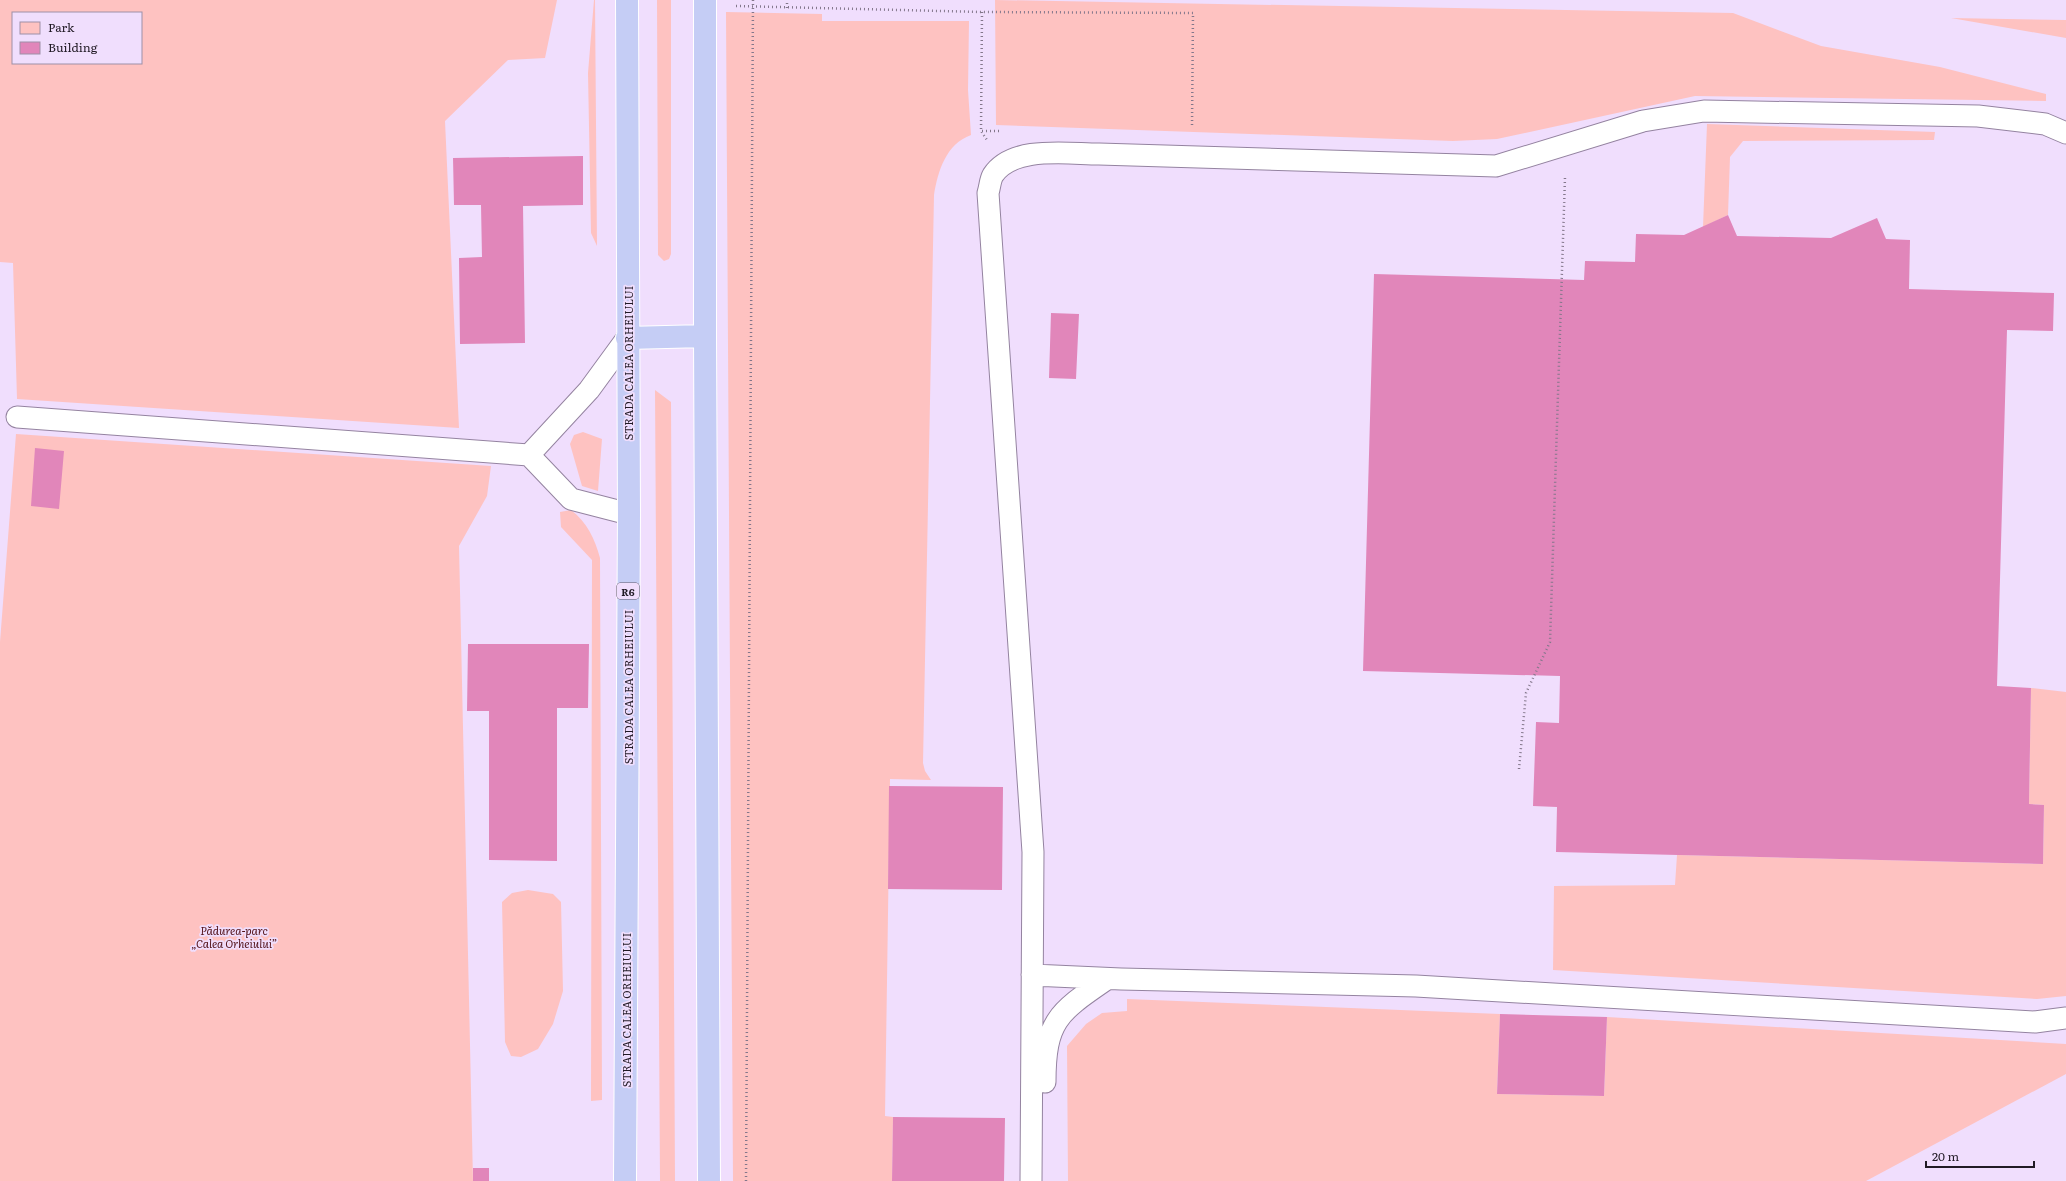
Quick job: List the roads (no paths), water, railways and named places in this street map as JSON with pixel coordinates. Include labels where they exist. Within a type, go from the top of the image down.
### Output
[{"type":"highway","name":"STRADA CALEA ORHEIULUI","points":[[625,1181],[629,514],[627,0]]},
{"type":"highway","points":[[705,3],[709,1181]]},
{"type":"highway","points":[[628,338],[705,336]]},
{"type":"lane","points":[[1031,1181],[1033,852],[988,193],[992,176],[1002,164],[1019,156],[1034,154],[1099,154],[1496,166],[1643,121],[1704,111],[1978,116],[2046,124],[2066,133]]},
{"type":"lane","points":[[529,455],[589,390],[628,338]]},
{"type":"lane","points":[[16,417],[529,455],[572,499],[629,514]]},
{"type":"lane","points":[[1032,975],[1107,979],[1416,986],[2035,1022],[2066,1018]]},
{"type":"lane","points":[[1070,1004],[1074,977]]},
{"type":"lane","points":[[1045,1181],[1045,1061],[1055,1020],[1070,1004],[1107,979]]},
{"type":"park label","name":"Pădurea-parc „Calea Orheiului”","points":[[234,936]]}]
